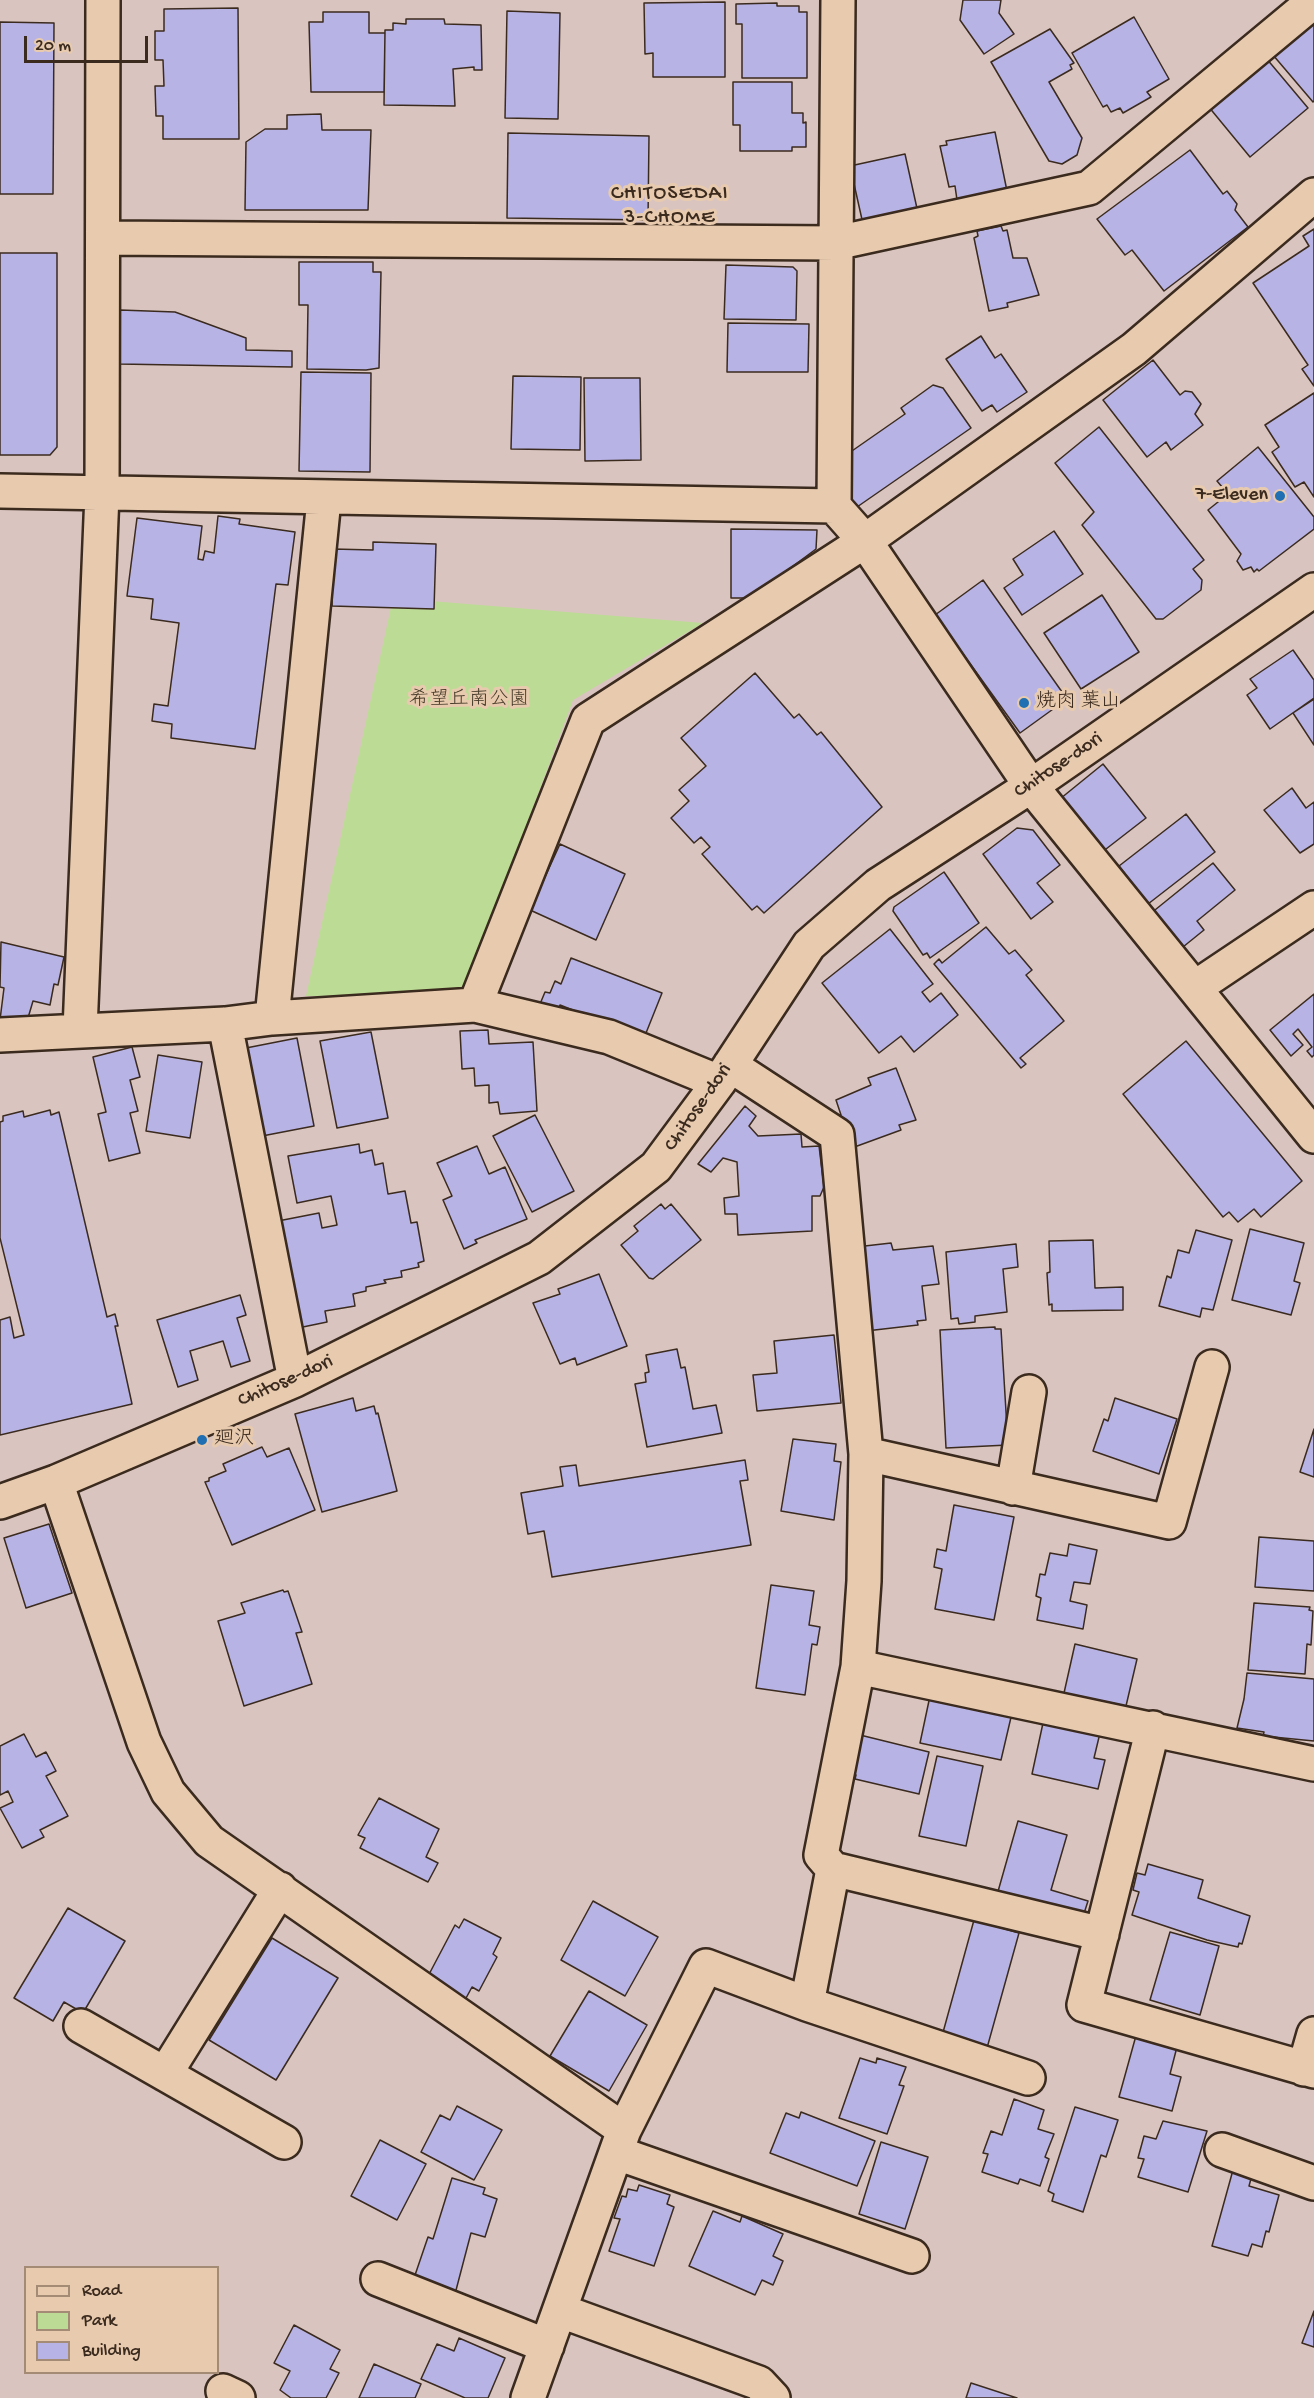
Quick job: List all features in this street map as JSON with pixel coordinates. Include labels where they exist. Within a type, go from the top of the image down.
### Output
[{"type":"street","points":[[80,1030],[102,494],[103,0]]},
{"type":"street","points":[[838,0],[834,506],[865,541],[1031,786],[1196,987],[1314,1136]]},
{"type":"street","points":[[103,238],[836,243],[1089,188],[1314,1]]},
{"type":"street","points":[[475,1005],[588,720],[865,541],[1134,349],[1314,195]]},
{"type":"street","points":[[0,491],[834,506]]},
{"type":"street","points":[[272,1018],[324,498]]},
{"type":"street","name":"Chitose-dori","points":[[0,1502],[56,1482],[295,1380],[539,1258],[656,1167],[724,1073],[809,945],[878,885],[1031,786],[1314,591]]},
{"type":"street","points":[[1196,987],[1314,908]]},
{"type":"street","points":[[0,1035],[225,1024],[272,1018],[475,1005],[609,1036],[724,1073],[837,1135],[866,1454],[864,1581],[858,1667],[821,1855],[833,1869],[1102,1934]]},
{"type":"street","points":[[225,1024],[295,1380]]},
{"type":"street","points":[[866,1454],[1169,1521],[1212,1367]]},
{"type":"street","points":[[1013,1488],[1029,1392]]},
{"type":"street","points":[[56,1482],[144,1742],[168,1792],[209,1840],[280,1889],[621,2142],[912,2256]]},
{"type":"street","points":[[858,1667],[1314,1764]]},
{"type":"street","points":[[1153,1728],[1084,2005],[1309,2070],[1314,2034]]},
{"type":"street","points":[[807,2004],[833,1869]]},
{"type":"street","points":[[165,2074],[280,1889]]},
{"type":"street","points":[[528,2398],[621,2142],[706,1966],[807,2004],[1028,2078]]},
{"type":"street","points":[[81,2026],[284,2142]]},
{"type":"street","points":[[1222,2150],[1314,2183]]},
{"type":"street","points":[[378,2279],[547,2346]]},
{"type":"street","points":[[561,2311],[759,2383],[773,2398]]},
{"type":"green space","name":"希望丘南公園","points":[[393,598],[703,623],[573,700],[463,995],[306,996]]},
{"type":"building","points":[[963,0],[1001,0],[999,13],[1014,34],[984,54],[960,20]]},
{"type":"building","points":[[725,2],[725,77],[653,77],[653,53],[645,54],[644,3]]},
{"type":"building","points":[[777,3],[777,6],[799,6],[799,12],[807,12],[807,78],[742,78],[742,24],[736,24],[736,4]]},
{"type":"building","points":[[238,8],[239,139],[163,139],[163,116],[156,116],[155,86],[164,86],[163,60],[155,60],[155,31],[164,31],[164,9]]},
{"type":"building","points":[[507,11],[560,13],[558,119],[505,118]]},
{"type":"building","points":[[323,12],[369,12],[369,33],[385,33],[384,92],[311,92],[309,22],[323,22]]},
{"type":"building","points":[[1134,17],[1169,79],[1147,92],[1151,97],[1123,113],[1120,108],[1111,112],[1107,105],[1103,107],[1072,53]]},
{"type":"building","points":[[406,19],[444,19],[445,24],[481,25],[482,70],[474,70],[474,67],[453,69],[455,106],[384,105],[385,30],[393,30],[393,23],[406,24]]},
{"type":"building","points":[[1314,21],[1314,101],[1313,102],[1273,55]]},
{"type":"building","points":[[0,22],[54,23],[53,194],[0,194]]},
{"type":"building","points":[[1050,29],[1074,63],[1070,65],[1072,69],[1049,82],[1082,138],[1077,155],[1062,164],[1049,161],[991,62]]},
{"type":"building","points":[[1266,58],[1308,108],[1250,157],[1208,106]]},
{"type":"building","points":[[733,82],[792,82],[792,113],[803,113],[803,123],[806,122],[806,147],[792,147],[792,151],[740,151],[740,125],[733,125]]},
{"type":"building","points":[[321,114],[322,130],[371,130],[368,210],[245,210],[246,142],[265,129],[287,129],[287,115]]},
{"type":"building","points":[[995,132],[1007,191],[957,200],[955,186],[949,187],[940,146],[947,145],[946,141]]},
{"type":"building","points":[[508,133],[649,136],[648,220],[507,218]]},
{"type":"building","points":[[1190,150],[1223,194],[1227,191],[1237,204],[1235,210],[1248,227],[1164,291],[1132,250],[1125,255],[1097,219]]},
{"type":"building","points":[[905,154],[918,213],[863,224],[850,166]]},
{"type":"building","points":[[1001,226],[1003,231],[1007,230],[1013,258],[1027,258],[1039,295],[1007,303],[1008,307],[989,311],[974,238],[978,236],[977,231]]},
{"type":"building","points":[[1314,229],[1314,386],[1302,369],[1308,365],[1253,283],[1309,246],[1303,236]]},
{"type":"building","points":[[0,253],[57,253],[57,447],[50,455],[0,455]]},
{"type":"building","points":[[299,262],[373,262],[373,272],[381,272],[379,368],[366,370],[307,369],[308,305],[299,305]]},
{"type":"building","points":[[726,265],[793,267],[797,271],[796,320],[724,319]]},
{"type":"building","points":[[120,310],[175,312],[246,338],[246,350],[292,351],[292,367],[119,364]]},
{"type":"building","points":[[728,323],[809,324],[808,372],[727,372]]},
{"type":"building","points":[[981,336],[995,358],[1001,354],[1027,392],[997,412],[992,405],[982,411],[946,359]]},
{"type":"building","points":[[1153,360],[1180,395],[1185,391],[1192,392],[1201,404],[1195,414],[1203,425],[1171,450],[1166,442],[1147,457],[1103,400]]},
{"type":"building","points":[[301,372],[371,373],[370,472],[299,471]]},
{"type":"building","points":[[513,376],[581,377],[580,450],[511,449]]},
{"type":"building","points":[[584,378],[640,378],[641,460],[585,461]]},
{"type":"building","points":[[933,385],[943,388],[971,428],[857,507],[849,496],[849,453],[905,414],[901,408]]},
{"type":"building","points":[[1314,393],[1314,497],[1304,482],[1295,487],[1272,452],[1279,447],[1265,425]]},
{"type":"building","points":[[1099,427],[1204,560],[1193,569],[1202,580],[1201,590],[1163,619],[1156,619],[1082,525],[1094,512],[1055,463]]},
{"type":"building","points":[[1258,447],[1314,517],[1314,529],[1259,571],[1257,569],[1254,572],[1251,567],[1243,570],[1237,561],[1241,554],[1208,510],[1228,494],[1217,481]]},
{"type":"building","points":[[218,516],[240,519],[239,524],[295,532],[288,585],[276,584],[255,749],[171,738],[172,724],[152,721],[154,704],[168,706],[179,623],[151,619],[153,599],[127,596],[137,518],[202,526],[198,559],[203,560],[205,551],[214,553]]},
{"type":"building","points":[[731,529],[817,530],[816,549],[750,598],[731,598]]},
{"type":"building","points":[[1054,531],[1083,574],[1022,615],[1004,588],[1023,575],[1013,559]]},
{"type":"building","points":[[373,542],[436,544],[434,609],[332,606],[333,549],[373,550]]},
{"type":"building","points":[[983,580],[1067,699],[1020,733],[935,615]]},
{"type":"building","points":[[1102,595],[1139,652],[1081,689],[1044,633]]},
{"type":"building","points":[[1293,650],[1314,680],[1314,698],[1270,729],[1247,695],[1257,688],[1250,679]]},
{"type":"building","points":[[755,673],[794,718],[799,714],[817,735],[821,732],[882,807],[764,913],[757,906],[752,910],[702,854],[710,847],[701,837],[694,843],[671,818],[689,801],[679,790],[706,766],[681,738]]},
{"type":"building","points":[[1314,699],[1314,745],[1293,713]]},
{"type":"building","points":[[1103,764],[1146,818],[1097,856],[1055,803]]},
{"type":"building","points":[[1292,788],[1306,808],[1314,802],[1314,844],[1300,853],[1264,810]]},
{"type":"building","points":[[1186,814],[1215,852],[1148,904],[1119,866]]},
{"type":"building","points":[[1017,828],[1033,830],[1060,865],[1037,883],[1053,902],[1031,919],[983,854]]},
{"type":"building","points":[[560,844],[625,874],[596,940],[530,910]]},
{"type":"building","points":[[1213,863],[1235,890],[1197,921],[1204,930],[1178,951],[1150,914]]},
{"type":"building","points":[[944,872],[979,923],[930,958],[927,953],[923,955],[893,911],[894,907]]},
{"type":"building","points":[[986,927],[1009,954],[1015,950],[1032,970],[1026,975],[1064,1021],[1020,1058],[1026,1064],[1021,1068],[934,964],[939,959],[942,963]]},
{"type":"building","points":[[890,929],[933,984],[922,992],[930,1002],[941,993],[958,1015],[914,1052],[901,1036],[879,1053],[822,983]]},
{"type":"building","points":[[1,942],[64,957],[58,985],[54,984],[50,1005],[33,1001],[28,1018],[0,1020],[4,988],[0,987]]},
{"type":"building","points":[[571,958],[662,993],[644,1038],[560,1005],[558,1011],[540,1004],[545,992],[550,993],[555,981],[561,984]]},
{"type":"building","points":[[1314,994],[1314,1055],[1312,1057],[1307,1051],[1312,1047],[1298,1029],[1293,1034],[1303,1045],[1291,1056],[1270,1030]]},
{"type":"building","points":[[488,1030],[489,1044],[533,1042],[537,1111],[500,1114],[498,1102],[489,1103],[489,1085],[475,1086],[474,1068],[462,1069],[460,1031]]},
{"type":"building","points":[[371,1032],[388,1118],[337,1128],[320,1041]]},
{"type":"building","points":[[297,1038],[314,1126],[262,1136],[246,1048]]},
{"type":"building","points":[[1186,1041],[1302,1181],[1261,1217],[1254,1209],[1238,1222],[1229,1212],[1223,1217],[1123,1094]]},
{"type":"building","points":[[132,1047],[140,1077],[130,1080],[138,1111],[130,1113],[140,1153],[109,1161],[98,1114],[106,1112],[93,1057]]},
{"type":"building","points":[[158,1055],[202,1062],[190,1138],[146,1131]]},
{"type":"building","points":[[896,1068],[916,1120],[899,1125],[901,1130],[849,1149],[836,1116],[841,1115],[836,1100],[871,1085],[868,1078]]},
{"type":"building","points":[[745,1106],[756,1116],[749,1126],[758,1136],[801,1134],[802,1147],[819,1146],[824,1187],[820,1196],[812,1196],[812,1231],[738,1235],[737,1214],[725,1214],[724,1198],[739,1196],[737,1162],[723,1158],[711,1172],[698,1164]]},
{"type":"building","points":[[50,1110],[51,1115],[59,1112],[107,1317],[115,1314],[118,1326],[115,1326],[132,1404],[0,1435],[0,1320],[10,1317],[14,1338],[24,1335],[0,1238],[0,1122],[3,1121],[3,1116],[23,1111],[24,1117]]},
{"type":"building","points":[[535,1115],[574,1191],[532,1212],[493,1136]]},
{"type":"building","points":[[359,1144],[360,1153],[372,1150],[375,1165],[383,1163],[388,1194],[405,1191],[411,1223],[417,1222],[424,1261],[418,1263],[419,1267],[401,1271],[402,1277],[384,1280],[386,1283],[366,1287],[366,1291],[353,1294],[355,1306],[325,1311],[327,1322],[298,1328],[278,1221],[319,1213],[322,1228],[337,1225],[331,1196],[297,1203],[288,1156]]},
{"type":"building","points":[[477,1146],[489,1174],[505,1167],[527,1219],[475,1240],[477,1243],[464,1249],[443,1200],[452,1196],[437,1163]]},
{"type":"building","points":[[661,1204],[665,1209],[671,1204],[701,1240],[653,1279],[649,1278],[621,1245],[638,1231],[634,1226]]},
{"type":"building","points":[[1250,1229],[1304,1243],[1294,1281],[1300,1283],[1291,1315],[1232,1300]]},
{"type":"building","points":[[1196,1230],[1232,1240],[1213,1310],[1202,1308],[1200,1317],[1159,1306],[1167,1276],[1171,1278],[1178,1250],[1189,1253]]},
{"type":"building","points":[[1093,1240],[1095,1288],[1123,1287],[1123,1310],[1052,1311],[1052,1304],[1049,1305],[1047,1273],[1050,1272],[1049,1241]]},
{"type":"building","points":[[891,1243],[893,1250],[933,1246],[939,1284],[922,1286],[926,1320],[917,1321],[918,1325],[866,1331],[856,1247]]},
{"type":"building","points":[[1016,1244],[1018,1267],[1003,1269],[1007,1312],[975,1316],[975,1322],[959,1324],[958,1318],[951,1319],[946,1252]]},
{"type":"building","points":[[599,1274],[627,1346],[577,1365],[575,1358],[560,1364],[533,1303],[560,1294],[558,1289]]},
{"type":"building","points":[[240,1295],[246,1315],[237,1318],[250,1361],[231,1367],[223,1341],[190,1351],[198,1380],[178,1387],[157,1320]]},
{"type":"building","points":[[995,1327],[995,1329],[1001,1329],[1008,1445],[946,1448],[940,1330]]},
{"type":"building","points":[[834,1335],[841,1403],[757,1411],[753,1375],[777,1373],[774,1341]]},
{"type":"building","points":[[677,1349],[681,1368],[685,1367],[693,1409],[716,1405],[722,1433],[647,1447],[635,1384],[646,1382],[645,1373],[649,1372],[646,1355]]},
{"type":"building","points":[[353,1398],[356,1411],[374,1406],[376,1414],[378,1413],[397,1491],[322,1512],[295,1414]]},
{"type":"building","points":[[1115,1398],[1177,1419],[1159,1474],[1093,1451],[1104,1419],[1108,1421]]},
{"type":"building","points":[[1314,1429],[1314,1477],[1300,1472]]},
{"type":"building","points":[[793,1439],[836,1444],[834,1461],[841,1462],[834,1520],[781,1511]]},
{"type":"building","points":[[262,1447],[267,1457],[289,1448],[315,1510],[232,1545],[205,1482],[226,1471],[223,1464]]},
{"type":"building","points":[[745,1460],[748,1480],[740,1481],[751,1545],[552,1577],[544,1531],[528,1534],[521,1493],[563,1486],[560,1467],[576,1465],[579,1486]]},
{"type":"building","points":[[954,1505],[1014,1517],[994,1620],[935,1609],[942,1569],[934,1567],[937,1549],[946,1551]]},
{"type":"building","points":[[49,1524],[72,1593],[26,1608],[4,1538]]},
{"type":"building","points":[[1259,1537],[1314,1541],[1314,1591],[1255,1587]]},
{"type":"building","points":[[1069,1544],[1097,1550],[1090,1584],[1074,1582],[1070,1601],[1087,1605],[1083,1629],[1037,1620],[1041,1598],[1036,1596],[1040,1574],[1045,1575],[1050,1553],[1067,1556]]},
{"type":"building","points":[[771,1585],[814,1591],[809,1625],[820,1627],[817,1645],[812,1644],[805,1695],[756,1688]]},
{"type":"building","points":[[283,1590],[288,1591],[302,1632],[296,1633],[312,1684],[244,1706],[218,1621],[245,1613],[241,1603]]},
{"type":"building","points":[[1254,1603],[1310,1607],[1309,1610],[1313,1611],[1311,1645],[1307,1644],[1305,1674],[1248,1670]]},
{"type":"building","points":[[1075,1644],[1137,1659],[1126,1706],[1064,1693]]},
{"type":"building","points":[[1247,1673],[1314,1679],[1314,1741],[1263,1736],[1264,1732],[1237,1728]]},
{"type":"building","points":[[930,1696],[1012,1713],[1001,1760],[920,1743]]},
{"type":"building","points":[[1043,1723],[1100,1733],[1094,1758],[1105,1760],[1098,1789],[1032,1774]]},
{"type":"building","points":[[24,1734],[36,1757],[46,1752],[56,1771],[46,1776],[68,1816],[40,1830],[44,1837],[22,1848],[0,1808],[13,1802],[8,1791],[0,1795],[0,1746]]},
{"type":"building","points":[[856,1734],[929,1752],[919,1794],[855,1779],[856,1775],[847,1773]]},
{"type":"building","points":[[937,1756],[983,1766],[966,1846],[919,1836]]},
{"type":"building","points":[[379,1798],[439,1829],[426,1857],[438,1863],[428,1882],[360,1848],[365,1838],[358,1835]]},
{"type":"building","points":[[1018,1821],[1067,1835],[1051,1890],[1088,1901],[1080,1926],[995,1902]]},
{"type":"building","points":[[1148,1864],[1203,1880],[1198,1898],[1250,1916],[1242,1944],[1239,1943],[1238,1947],[1207,1940],[1132,1915],[1139,1892],[1133,1890],[1137,1873],[1145,1875]]},
{"type":"building","points":[[593,1901],[658,1937],[625,1996],[561,1960]]},
{"type":"building","points":[[68,1908],[125,1941],[83,2013],[64,2002],[53,2021],[14,1998]]},
{"type":"building","points":[[464,1919],[501,1938],[493,1954],[497,1957],[479,1991],[472,1987],[465,2000],[426,1980],[455,1925],[459,1928]]},
{"type":"building","points":[[974,1920],[1019,1933],[987,2048],[942,2036]]},
{"type":"building","points":[[1170,1932],[1219,1946],[1200,2015],[1150,2000]]},
{"type":"building","points":[[272,1938],[338,1978],[276,2080],[209,2040]]},
{"type":"building","points":[[589,1991],[647,2025],[609,2091],[550,2056]]},
{"type":"building","points":[[1137,2032],[1178,2043],[1170,2074],[1181,2077],[1172,2111],[1119,2097]]},
{"type":"building","points":[[860,2058],[876,2063],[877,2058],[906,2067],[899,2085],[904,2086],[887,2134],[839,2118]]},
{"type":"building","points":[[1014,2099],[1044,2110],[1038,2129],[1054,2134],[1045,2157],[1049,2159],[1040,2186],[1020,2179],[1018,2184],[982,2172],[988,2154],[983,2153],[991,2131],[1002,2135]]},
{"type":"building","points":[[457,2106],[502,2130],[474,2180],[421,2152],[440,2115],[450,2120]]},
{"type":"building","points":[[1075,2107],[1118,2120],[1106,2157],[1101,2155],[1083,2212],[1052,2201],[1054,2194],[1048,2191]]},
{"type":"building","points":[[801,2112],[875,2141],[857,2186],[770,2153],[786,2113],[799,2118]]},
{"type":"building","points":[[1163,2121],[1207,2131],[1188,2192],[1138,2177],[1144,2159],[1138,2158],[1144,2136],[1156,2139]]},
{"type":"building","points":[[380,2140],[426,2164],[397,2220],[351,2196]]},
{"type":"building","points":[[881,2142],[928,2157],[905,2229],[859,2214]]},
{"type":"building","points":[[1233,2170],[1252,2175],[1249,2186],[1279,2195],[1269,2232],[1266,2231],[1262,2247],[1252,2244],[1248,2256],[1212,2246]]},
{"type":"building","points":[[452,2178],[485,2188],[483,2194],[497,2199],[485,2237],[471,2233],[455,2294],[413,2281],[428,2237],[433,2239]]},
{"type":"building","points":[[639,2185],[670,2195],[667,2204],[674,2207],[654,2266],[609,2251],[620,2219],[614,2218],[622,2196],[626,2197],[628,2189],[637,2191]]},
{"type":"building","points":[[713,2211],[740,2222],[742,2216],[783,2234],[773,2256],[783,2261],[773,2285],[762,2280],[755,2295],[689,2266]]},
{"type":"building","points":[[1314,2311],[1314,2347],[1302,2343]]},
{"type":"building","points":[[294,2325],[340,2350],[330,2369],[339,2373],[326,2398],[291,2398],[280,2390],[290,2371],[274,2363]]},
{"type":"building","points":[[459,2338],[505,2358],[488,2398],[465,2398],[421,2379],[437,2344],[454,2351]]},
{"type":"building","points":[[374,2364],[421,2384],[415,2398],[359,2398]]},
{"type":"building","points":[[971,2383],[1017,2398],[966,2398]]},
{"type":"place","name":"7-Eleven","points":[[1280,496]]},
{"type":"place","name":"焼肉 葉山","points":[[1024,703]]},
{"type":"place","name":"廻沢","points":[[202,1440]]},
{"type":"district","name":"CHITOSEDAI 3-CHOME","points":[[670,207]]}]
